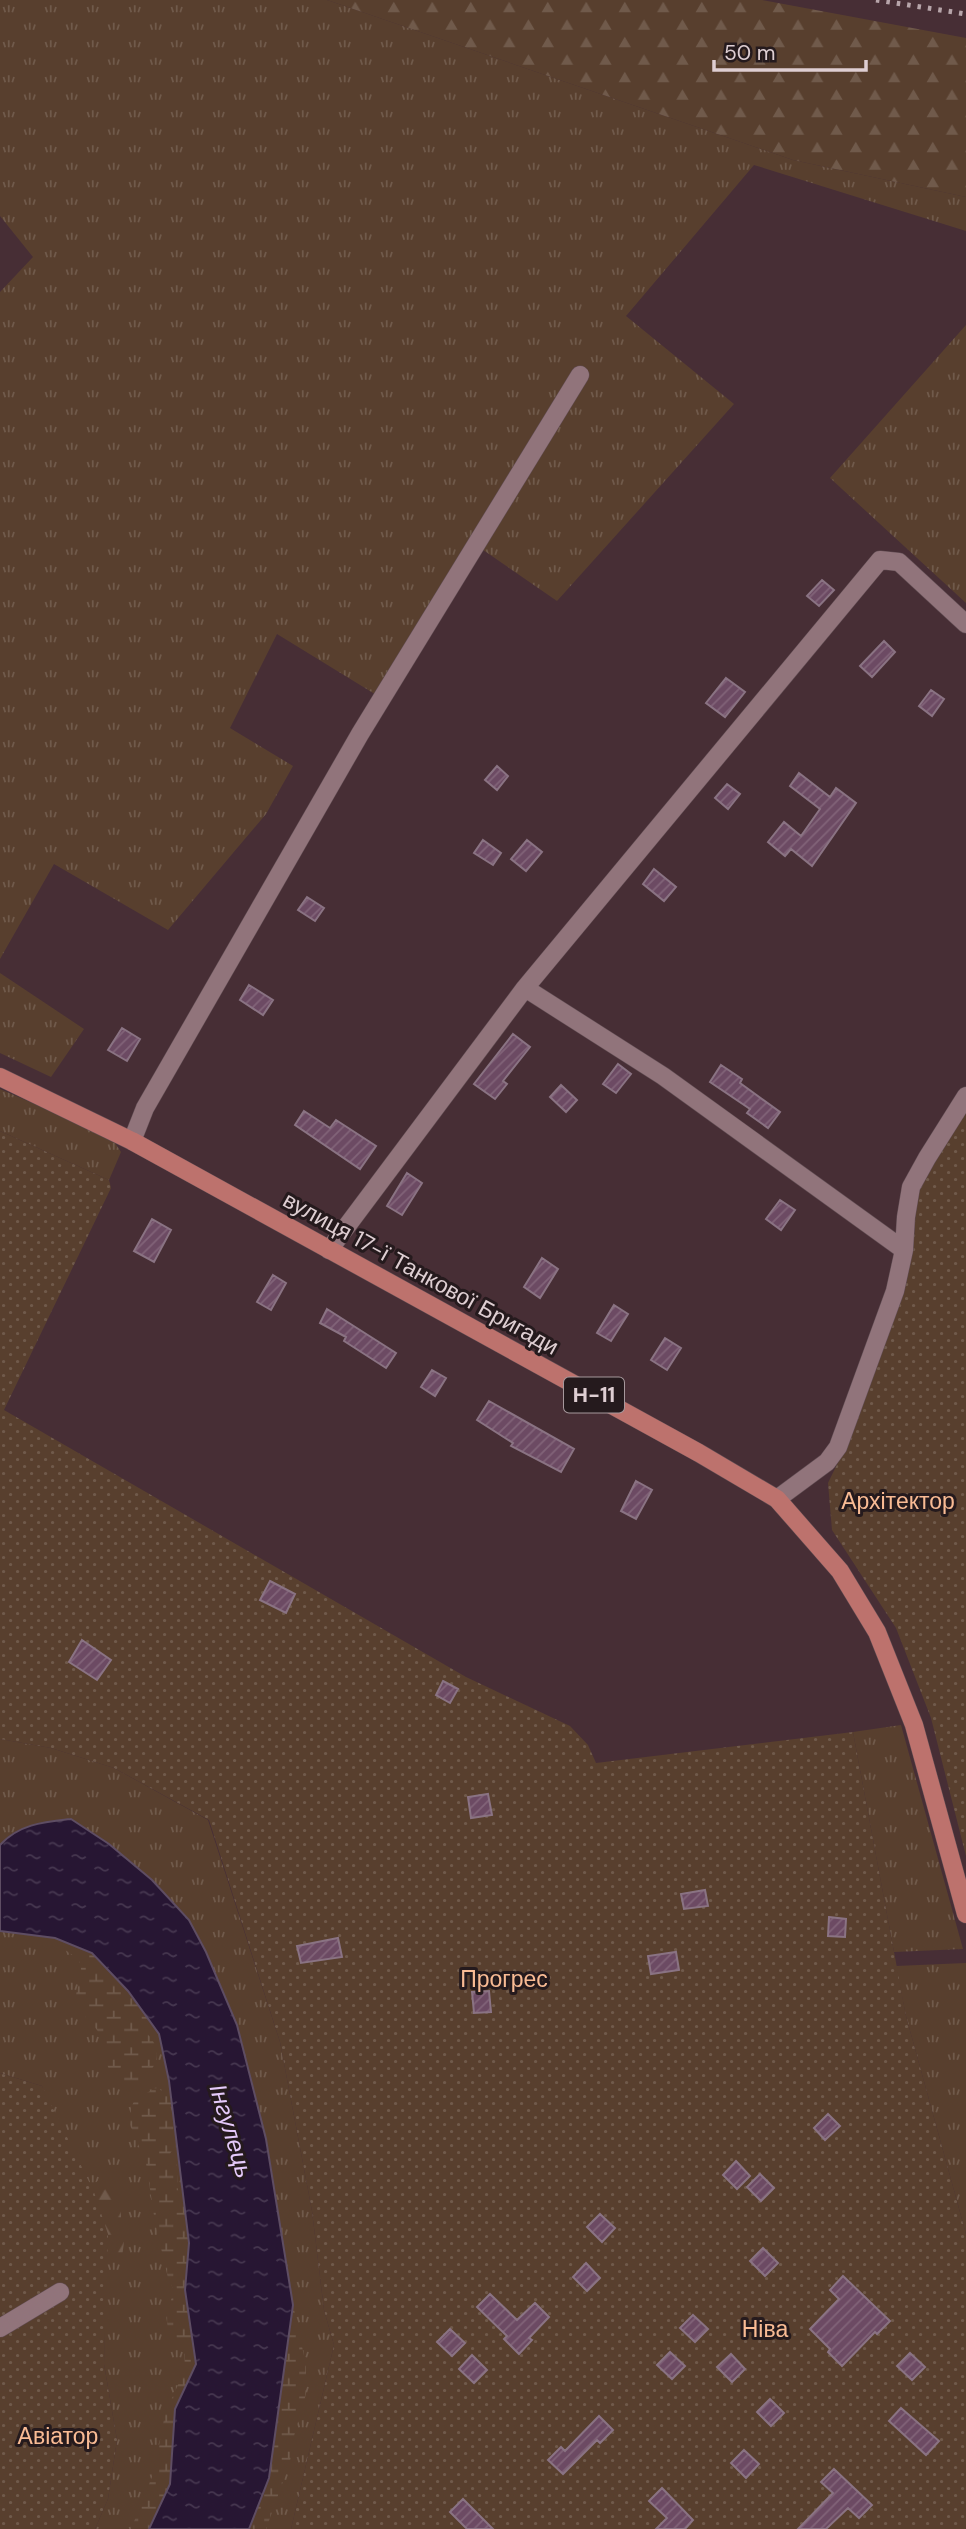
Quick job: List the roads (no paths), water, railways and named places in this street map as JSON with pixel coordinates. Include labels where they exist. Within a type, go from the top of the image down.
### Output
[{"type":"main road","name":"вулиця 17-ї Танкової Бригади","points":[[0,1077],[132,1142],[699,1453],[777,1499],[840,1571],[877,1632],[914,1726],[966,1914]]},
{"type":"street","points":[[132,1142],[145,1108],[360,734],[580,375]]},
{"type":"street","points":[[329,1250],[525,988],[880,560],[899,562],[966,624]]},
{"type":"street","points":[[525,988],[663,1076],[904,1250]]},
{"type":"street","points":[[777,1499],[827,1461],[838,1447],[895,1291],[904,1250],[911,1186],[966,1097]]},
{"type":"street","points":[[0,2328],[60,2292]]},
{"type":"water","name":"Інгулець","points":[[71,1819],[109,1844],[152,1880],[189,1920],[206,1952],[237,2025],[266,2139],[293,2305],[269,2478],[249,2529],[149,2529],[170,2484],[175,2409],[196,2364],[185,2290],[189,2243],[169,2081],[159,2034],[128,1991],[92,1953],[55,1938],[0,1931],[0,1845],[24,1828]]},
{"type":"railway","points":[[876,0],[966,14]]},
{"type":"park label","name":"Архітектор","points":[[898,1501]]},
{"type":"park label","name":"Прогрес","points":[[504,1979]]},
{"type":"park label","name":"Ніва","points":[[765,2329]]},
{"type":"park label","name":"Авіатор","points":[[58,2436]]}]
